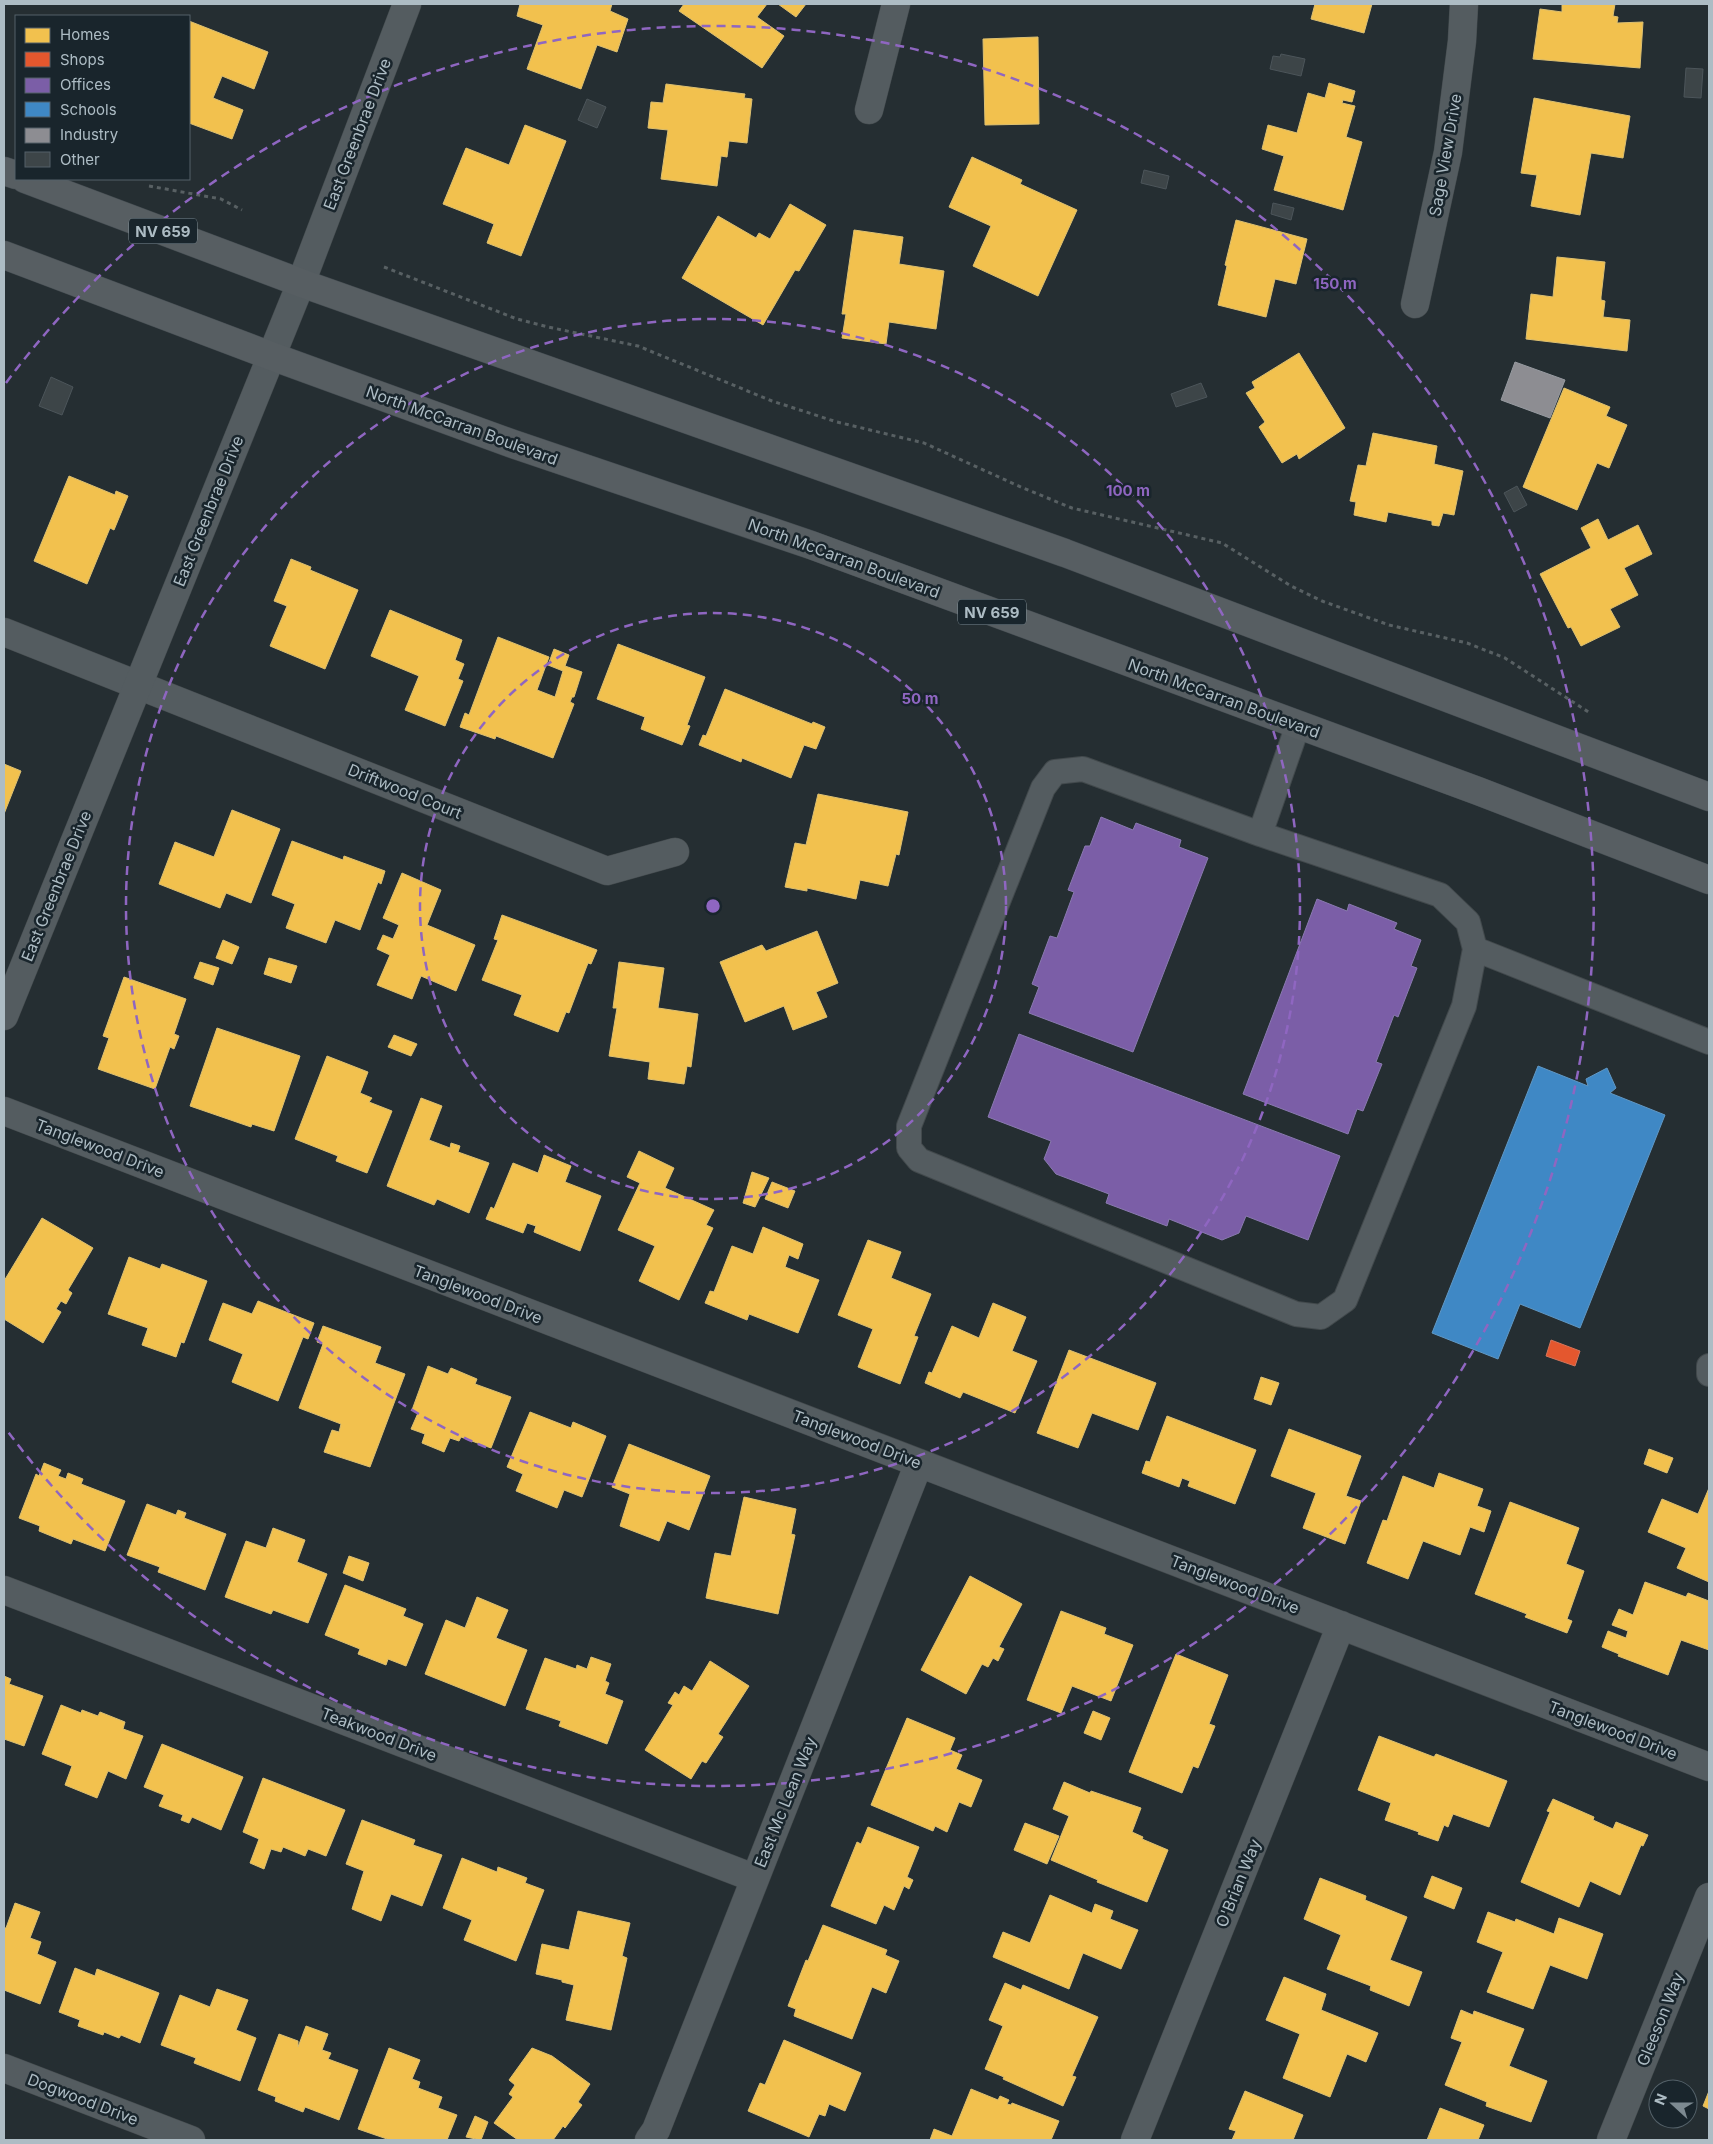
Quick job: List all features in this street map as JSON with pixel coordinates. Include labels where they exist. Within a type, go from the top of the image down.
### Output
[{"type":"main road","name":"NV 659","points":[[28,180],[301,283],[1065,553],[1709,797]]},
{"type":"main road","name":"North McCarran Boulevard","points":[[4,256],[512,444],[812,545],[1709,880]]},
{"type":"street","name":"East Greenbrae Drive","points":[[4,1016],[301,283],[407,4]]},
{"type":"street","points":[[870,110],[896,4]]},
{"type":"street","name":"Sage View Drive","points":[[1415,304],[1448,152],[1462,41],[1464,4]]},
{"type":"street","name":"Driftwood Court","points":[[4,632],[607,871],[675,852]]},
{"type":"street","name":"Tanglewood Drive","points":[[4,1111],[1709,1767]]},
{"type":"street","name":"East Mc Lean Way","points":[[649,2140],[659,2121],[919,1463]]},
{"type":"street","name":"Teakwood Drive","points":[[4,1590],[754,1878]]},
{"type":"street","name":"O'Brian Way","points":[[1135,2140],[1341,1625]]},
{"type":"street","name":"Gleeson Way","points":[[1611,2140],[1709,1897]]},
{"type":"street","name":"Dogwood Drive","points":[[4,2068],[191,2140]]},
{"type":"lane","points":[[1260,834],[1298,725]]},
{"type":"lane","points":[[1083,769],[1260,834],[1440,896],[1468,922],[1475,949],[1464,1006],[1345,1300],[1321,1317],[1296,1314],[919,1160],[909,1148],[909,1126],[1043,788],[1055,772],[1083,769]]},
{"type":"lane","points":[[1475,949],[1709,1042]]},
{"type":"lane","points":[[1709,1366],[1709,1374]]},
{"type":"path","points":[[141,185],[221,199],[242,210]]},
{"type":"path","points":[[384,268],[517,319],[548,328],[638,346],[772,401],[838,422],[924,442],[1023,488],[1072,508],[1222,543],[1291,586],[1322,601],[1389,625],[1467,643],[1505,658],[1594,716]]},
{"type":"building: Homes","points":[[520,4],[612,4],[610,11],[628,19],[617,52],[597,45],[581,89],[527,69],[543,25],[517,16]]},
{"type":"building: Homes","points":[[684,4],[767,4],[757,17],[784,36],[762,68],[679,11]]},
{"type":"building: Homes","points":[[778,4],[806,4],[796,17]]},
{"type":"building: Homes","points":[[1315,4],[1372,4],[1364,33],[1311,19]]},
{"type":"building: Homes","points":[[1562,4],[1615,4],[1613,16],[1618,17],[1617,23],[1643,22],[1640,68],[1533,59],[1540,9],[1562,12]]},
{"type":"building: Homes","points":[[190,21],[268,52],[254,89],[222,76],[213,98],[243,110],[232,139],[190,123]]},
{"type":"building: Homes","points":[[1038,37],[1039,124],[985,125],[983,39]]},
{"type":"building: Homes","points":[[1329,83],[1355,91],[1352,102],[1343,100],[1342,103],[1355,106],[1346,137],[1362,142],[1343,210],[1274,190],[1284,156],[1262,149],[1268,125],[1297,133],[1308,93],[1325,98]]},
{"type":"building: Homes","points":[[666,84],[745,94],[744,98],[752,99],[747,143],[729,141],[727,157],[721,156],[717,186],[661,179],[668,130],[648,128],[651,102],[663,103]]},
{"type":"building: Homes","points":[[1534,98],[1630,116],[1623,158],[1591,153],[1580,215],[1531,206],[1537,175],[1521,173]]},
{"type":"building: Homes","points":[[525,125],[566,141],[521,256],[487,243],[494,224],[443,204],[466,148],[509,165]]},
{"type":"building: Homes","points":[[972,157],[1022,180],[1020,184],[1077,210],[1038,296],[973,266],[991,226],[949,207]]},
{"type":"building: Homes","points":[[790,204],[826,225],[799,271],[795,270],[763,325],[682,278],[718,216],[756,238],[759,233],[770,239]]},
{"type":"building: Homes","points":[[1236,220],[1307,239],[1296,284],[1275,279],[1266,317],[1218,305]]},
{"type":"building: Homes","points":[[854,230],[903,237],[899,264],[944,271],[936,329],[889,322],[886,344],[842,338],[846,314],[842,314]]},
{"type":"building: Homes","points":[[1557,257],[1605,262],[1601,297],[1601,300],[1605,301],[1603,317],[1630,320],[1627,351],[1526,339],[1531,294],[1553,297]]},
{"type":"building: Homes","points":[[1299,353],[1345,428],[1299,459],[1297,454],[1282,463],[1259,427],[1265,422],[1246,393],[1255,388],[1252,382]]},
{"type":"building: Homes","points":[[1564,388],[1610,407],[1606,416],[1627,425],[1609,468],[1597,463],[1577,510],[1523,487]]},
{"type":"building: Homes","points":[[1373,433],[1437,446],[1434,464],[1463,471],[1454,515],[1443,513],[1439,526],[1432,525],[1432,521],[1388,512],[1386,522],[1354,515],[1356,502],[1350,501],[1358,465],[1366,466]]},
{"type":"building: Homes","points":[[69,476],[115,495],[116,491],[128,496],[114,530],[110,528],[87,584],[34,561]]},
{"type":"building: Homes","points":[[1598,519],[1608,540],[1638,525],[1652,554],[1624,568],[1638,595],[1610,609],[1620,627],[1581,646],[1571,627],[1568,628],[1540,574],[1591,548],[1581,528]]},
{"type":"building: Homes","points":[[291,559],[311,567],[310,570],[358,590],[325,669],[270,646],[287,606],[274,601]]},
{"type":"building: Homes","points":[[390,610],[462,640],[455,660],[464,664],[458,679],[463,681],[445,726],[405,710],[419,676],[371,656]]},
{"type":"building: Homes","points":[[498,637],[549,657],[537,690],[555,697],[563,671],[548,665],[554,649],[569,655],[565,666],[582,672],[574,697],[572,697],[570,702],[574,704],[553,758],[496,736],[495,739],[460,727],[465,713],[469,715]]},
{"type":"building: Homes","points":[[618,644],[705,677],[687,725],[690,726],[682,745],[641,729],[645,717],[597,699]]},
{"type":"building: Homes","points":[[725,689],[812,724],[813,722],[825,727],[816,749],[804,745],[791,778],[742,758],[741,762],[699,745],[703,735],[706,736]]},
{"type":"building: Homes","points":[[4,764],[21,771],[4,814]]},
{"type":"building: Homes","points":[[818,794],[908,812],[899,855],[896,854],[888,886],[860,880],[856,899],[807,888],[807,891],[785,887],[795,843],[806,845]]},
{"type":"building: Homes","points":[[232,810],[280,829],[251,903],[226,893],[220,908],[159,884],[175,842],[214,857]]},
{"type":"building: Homes","points":[[292,841],[343,860],[344,856],[385,871],[381,884],[378,882],[360,930],[335,920],[326,943],[286,928],[295,904],[272,895]]},
{"type":"building: Homes","points":[[402,873],[441,890],[427,925],[475,945],[456,991],[421,976],[412,999],[377,985],[390,955],[377,949],[383,935],[393,939],[399,925],[383,918]]},
{"type":"building: Homes","points":[[502,915],[597,950],[591,964],[588,963],[569,1013],[566,1012],[558,1032],[514,1015],[522,995],[482,980],[498,940],[494,939]]},
{"type":"building: Homes","points":[[817,931],[838,983],[816,992],[827,1017],[793,1030],[784,1006],[745,1022],[720,962],[762,945],[766,951]]},
{"type":"building: Homes","points":[[223,940],[239,947],[232,964],[216,958]]},
{"type":"building: Homes","points":[[269,958],[297,966],[291,983],[264,974]]},
{"type":"building: Homes","points":[[200,962],[219,968],[213,985],[194,978]]},
{"type":"building: Homes","points":[[619,962],[664,968],[658,1008],[698,1014],[691,1067],[687,1066],[684,1084],[648,1079],[650,1062],[609,1056],[617,1008],[613,1008]]},
{"type":"building: Homes","points":[[124,977],[186,999],[174,1034],[179,1036],[174,1049],[170,1047],[155,1089],[98,1069],[109,1038],[103,1036]]},
{"type":"building: Homes","points":[[217,1028],[300,1056],[274,1131],[252,1124],[251,1127],[190,1106]]},
{"type":"building: Homes","points":[[394,1035],[417,1044],[411,1056],[388,1047]]},
{"type":"building: Homes","points":[[327,1056],[368,1072],[360,1093],[372,1098],[369,1102],[392,1111],[367,1173],[336,1161],[338,1156],[295,1139]]},
{"type":"building: Homes","points":[[421,1098],[442,1106],[429,1140],[450,1148],[451,1143],[460,1146],[458,1152],[489,1163],[469,1213],[437,1199],[434,1205],[387,1186]]},
{"type":"building: Homes","points":[[639,1151],[674,1168],[665,1188],[714,1210],[706,1225],[713,1228],[679,1300],[639,1281],[655,1246],[618,1230],[640,1183],[627,1177]]},
{"type":"building: Homes","points":[[544,1155],[571,1166],[565,1182],[601,1196],[580,1251],[534,1232],[536,1226],[527,1223],[523,1233],[486,1219],[491,1207],[494,1209],[513,1163],[538,1173]]},
{"type":"building: Homes","points":[[752,1172],[769,1178],[755,1207],[743,1203]]},
{"type":"building: Homes","points":[[772,1182],[795,1191],[788,1208],[765,1199]]},
{"type":"building: Homes","points":[[42,1218],[93,1248],[68,1290],[72,1293],[66,1304],[61,1301],[56,1309],[61,1312],[43,1343],[4,1319],[4,1281]]},
{"type":"building: Homes","points":[[763,1227],[803,1244],[798,1259],[789,1255],[785,1267],[819,1280],[798,1333],[749,1314],[747,1320],[705,1303],[710,1291],[714,1292],[732,1246],[753,1254]]},
{"type":"building: Homes","points":[[868,1240],[901,1252],[891,1278],[931,1294],[914,1336],[918,1337],[900,1384],[858,1367],[873,1329],[838,1315]]},
{"type":"building: Homes","points":[[129,1257],[160,1269],[162,1264],[207,1281],[184,1343],[181,1342],[176,1357],[142,1345],[148,1328],[108,1314]]},
{"type":"building: Homes","points":[[258,1301],[314,1323],[308,1339],[303,1337],[278,1401],[232,1382],[243,1354],[209,1340],[223,1303],[252,1314]]},
{"type":"building: Homes","points":[[993,1303],[1026,1317],[1012,1351],[1037,1361],[1015,1413],[963,1392],[960,1398],[925,1383],[929,1372],[932,1373],[952,1326],[979,1338]]},
{"type":"building: Homes","points":[[323,1326],[381,1347],[375,1363],[405,1374],[370,1467],[324,1452],[332,1430],[339,1432],[341,1424],[299,1408],[323,1344],[317,1342]]},
{"type":"building: Homes","points":[[1069,1350],[1156,1383],[1138,1430],[1092,1413],[1078,1448],[1037,1433]]},
{"type":"building: Homes","points":[[428,1366],[448,1374],[451,1368],[477,1379],[475,1384],[511,1397],[491,1448],[461,1437],[459,1441],[450,1438],[444,1452],[422,1443],[425,1434],[411,1429],[418,1413],[412,1410]]},
{"type":"building: Homes","points":[[1261,1377],[1279,1383],[1271,1405],[1254,1399]]},
{"type":"building: Homes","points":[[530,1412],[571,1428],[573,1422],[606,1436],[582,1497],[564,1490],[557,1508],[516,1491],[523,1474],[507,1467]]},
{"type":"building: Homes","points":[[1167,1416],[1256,1450],[1235,1504],[1188,1486],[1190,1481],[1182,1478],[1179,1487],[1142,1473],[1146,1461],[1150,1462]]},
{"type":"building: Homes","points":[[1289,1429],[1361,1456],[1346,1496],[1361,1501],[1345,1544],[1303,1528],[1316,1493],[1271,1476]]},
{"type":"building: Homes","points":[[629,1444],[710,1476],[689,1530],[667,1521],[659,1541],[620,1526],[630,1494],[612,1487]]},
{"type":"building: Homes","points":[[1649,1449],[1673,1458],[1667,1473],[1644,1464]]},
{"type":"building: Homes","points":[[44,1463],[61,1470],[58,1476],[66,1479],[68,1473],[83,1479],[81,1484],[125,1501],[105,1551],[73,1539],[71,1544],[39,1531],[40,1526],[19,1518],[36,1474],[39,1476]]},
{"type":"building: Homes","points":[[1439,1473],[1483,1489],[1477,1506],[1491,1511],[1484,1532],[1470,1527],[1460,1555],[1423,1541],[1408,1579],[1367,1563],[1383,1520],[1387,1521],[1403,1476],[1434,1488]]},
{"type":"building: Homes","points":[[1709,1488],[1709,1582],[1677,1568],[1686,1548],[1648,1532],[1662,1499],[1698,1514]]},
{"type":"building: Homes","points":[[744,1497],[796,1509],[791,1534],[795,1535],[778,1614],[706,1598],[715,1553],[731,1556]]},
{"type":"building: Homes","points":[[1510,1502],[1579,1528],[1566,1564],[1584,1571],[1567,1619],[1572,1621],[1567,1633],[1525,1617],[1527,1614],[1475,1594]]},
{"type":"building: Homes","points":[[147,1504],[176,1515],[178,1510],[186,1513],[184,1518],[226,1534],[205,1590],[158,1572],[160,1567],[127,1555]]},
{"type":"building: Homes","points":[[273,1528],[305,1540],[297,1562],[327,1574],[308,1623],[273,1610],[271,1614],[225,1597],[246,1541],[266,1548]]},
{"type":"building: Homes","points":[[349,1556],[369,1563],[363,1581],[343,1573]]},
{"type":"building: Homes","points":[[970,1576],[1022,1604],[999,1647],[1004,1649],[998,1661],[993,1658],[988,1667],[982,1664],[966,1694],[921,1670]]},
{"type":"building: Homes","points":[[1645,1582],[1686,1597],[1688,1593],[1709,1601],[1709,1650],[1681,1640],[1668,1675],[1618,1656],[1619,1654],[1602,1647],[1608,1631],[1626,1638],[1628,1631],[1612,1625],[1619,1609],[1633,1615]]},
{"type":"building: Homes","points":[[345,1585],[406,1609],[403,1616],[423,1624],[406,1666],[388,1659],[386,1665],[358,1654],[360,1649],[325,1635]]},
{"type":"building: Homes","points":[[477,1597],[508,1610],[496,1638],[527,1650],[505,1706],[425,1674],[446,1620],[465,1628]]},
{"type":"building: Homes","points":[[1061,1611],[1106,1628],[1104,1634],[1133,1645],[1111,1701],[1072,1686],[1061,1713],[1027,1700]]},
{"type":"building: Homes","points":[[1176,1654],[1228,1675],[1209,1724],[1215,1726],[1198,1768],[1193,1766],[1182,1793],[1129,1772]]},
{"type":"building: Homes","points":[[591,1657],[611,1664],[605,1681],[609,1683],[605,1694],[623,1701],[607,1744],[559,1726],[561,1721],[526,1709],[545,1658],[576,1669],[577,1665],[587,1669]]},
{"type":"building: Homes","points":[[710,1661],[749,1686],[718,1734],[723,1737],[706,1763],[702,1761],[691,1779],[645,1750],[673,1705],[668,1703],[675,1692],[679,1695],[684,1686],[692,1691]]},
{"type":"building: Homes","points":[[4,1676],[11,1679],[9,1684],[43,1696],[24,1746],[4,1739]]},
{"type":"building: Homes","points":[[61,1705],[81,1713],[82,1710],[98,1716],[100,1712],[125,1722],[123,1729],[143,1736],[126,1779],[108,1771],[97,1798],[65,1785],[72,1766],[42,1754]]},
{"type":"building: Homes","points":[[1093,1711],[1110,1718],[1101,1740],[1084,1733]]},
{"type":"building: Homes","points":[[907,1718],[955,1738],[950,1750],[962,1755],[956,1769],[982,1780],[971,1807],[959,1802],[947,1832],[935,1826],[933,1831],[871,1805]]},
{"type":"building: Homes","points":[[1379,1736],[1434,1757],[1436,1754],[1507,1781],[1489,1827],[1453,1814],[1448,1827],[1444,1825],[1438,1841],[1385,1820],[1391,1803],[1358,1790]]},
{"type":"building: Homes","points":[[162,1744],[243,1777],[221,1830],[192,1817],[189,1823],[181,1820],[183,1815],[159,1806],[164,1795],[144,1787]]},
{"type":"building: Homes","points":[[263,1778],[345,1810],[326,1856],[308,1849],[305,1856],[283,1847],[281,1852],[271,1849],[264,1869],[250,1863],[259,1839],[243,1832]]},
{"type":"building: Homes","points":[[1064,1782],[1090,1793],[1091,1791],[1141,1808],[1132,1832],[1143,1837],[1142,1839],[1168,1850],[1147,1902],[1097,1882],[1098,1880],[1051,1860],[1069,1816],[1053,1809]]},
{"type":"building: Homes","points":[[1553,1799],[1594,1817],[1593,1820],[1613,1829],[1616,1822],[1648,1835],[1643,1846],[1641,1845],[1620,1895],[1590,1881],[1579,1907],[1521,1882],[1550,1812],[1547,1811]]},
{"type":"building: Homes","points":[[362,1820],[415,1840],[413,1845],[442,1855],[422,1906],[391,1894],[381,1921],[352,1909],[364,1871],[346,1864]]},
{"type":"building: Homes","points":[[1025,1823],[1059,1836],[1047,1864],[1014,1850]]},
{"type":"building: Homes","points":[[868,1827],[919,1847],[907,1877],[913,1880],[909,1889],[904,1886],[894,1910],[884,1905],[876,1924],[831,1906],[857,1842],[861,1844]]},
{"type":"building: Homes","points":[[462,1858],[497,1872],[498,1867],[527,1878],[525,1883],[544,1890],[516,1961],[464,1940],[472,1920],[443,1908]]},
{"type":"building: Homes","points":[[1432,1876],[1462,1888],[1454,1909],[1424,1897]]},
{"type":"building: Homes","points":[[1320,1878],[1366,1896],[1365,1900],[1407,1917],[1390,1960],[1422,1972],[1409,2006],[1370,1990],[1371,1986],[1327,1969],[1341,1935],[1304,1919]]},
{"type":"building: Homes","points":[[1050,1895],[1092,1913],[1095,1904],[1113,1911],[1110,1919],[1138,1930],[1121,1969],[1083,1953],[1069,1989],[993,1957],[1003,1932],[1030,1943]]},
{"type":"building: Homes","points":[[15,1903],[40,1912],[30,1938],[41,1942],[37,1954],[56,1962],[40,2004],[4,1990],[4,1928],[6,1928]]},
{"type":"building: Homes","points":[[578,1911],[630,1923],[622,1956],[627,1958],[611,2030],[566,2020],[574,1985],[536,1974],[542,1944],[569,1950]]},
{"type":"building: Homes","points":[[1488,1912],[1515,1922],[1516,1919],[1554,1934],[1559,1918],[1603,1934],[1587,1979],[1550,1965],[1533,2009],[1487,1992],[1503,1952],[1477,1942]]},
{"type":"building: Homes","points":[[823,1925],[887,1950],[885,1955],[899,1961],[886,1993],[872,1987],[852,2039],[794,2016],[796,2009],[788,2006],[806,1960],[808,1961]]},
{"type":"building: Homes","points":[[75,1968],[95,1976],[97,1969],[159,1993],[140,2043],[121,2035],[119,2038],[104,2032],[103,2035],[78,2026],[80,2020],[59,2012]]},
{"type":"building: Homes","points":[[1284,1977],[1326,1994],[1321,2010],[1378,2033],[1366,2062],[1347,2054],[1330,2097],[1283,2078],[1300,2034],[1266,2020]]},
{"type":"building: Homes","points":[[1005,1983],[1021,1990],[1023,1985],[1098,2017],[1072,2076],[1076,2077],[1063,2106],[985,2069],[1003,2026],[989,2020]]},
{"type":"building: Homes","points":[[217,1989],[248,2000],[236,2030],[256,2038],[240,2081],[194,2063],[196,2058],[161,2045],[180,1995],[210,2007]]},
{"type":"building: Homes","points":[[1461,2010],[1473,2015],[1474,2011],[1524,2029],[1509,2066],[1547,2081],[1531,2122],[1486,2106],[1487,2102],[1445,2085],[1462,2042],[1451,2038]]},
{"type":"building: Homes","points":[[306,2026],[328,2034],[322,2050],[331,2053],[328,2059],[358,2070],[339,2120],[305,2107],[303,2112],[275,2101],[276,2097],[258,2090],[279,2034],[298,2041],[298,2047]]},
{"type":"building: Homes","points":[[784,2040],[861,2073],[845,2111],[829,2104],[825,2116],[819,2114],[809,2137],[748,2111],[760,2083],[765,2085]]},
{"type":"building: Homes","points":[[389,2048],[420,2060],[412,2079],[420,2082],[418,2088],[442,2097],[438,2108],[457,2115],[447,2140],[390,2140],[358,2129]]},
{"type":"building: Homes","points":[[532,2048],[552,2056],[590,2084],[578,2102],[582,2105],[565,2128],[563,2126],[553,2140],[551,2138],[549,2140],[518,2140],[494,2123],[513,2097],[509,2094],[515,2085],[509,2080]]},
{"type":"building: Homes","points":[[971,2089],[998,2100],[1000,2096],[1009,2100],[1007,2104],[1011,2105],[1012,2103],[1059,2121],[1051,2140],[930,2140],[934,2129],[952,2136]]},
{"type":"building: Homes","points":[[1245,2091],[1303,2115],[1293,2140],[1232,2140],[1236,2131],[1229,2129]]},
{"type":"building: Homes","points":[[1709,2091],[1709,2109],[1703,2106]]},
{"type":"building: Homes","points":[[1440,2108],[1484,2125],[1478,2140],[1427,2140]]},
{"type":"building: Homes","points":[[475,2116],[488,2122],[481,2140],[466,2137]]},
{"type":"building: Shops","points":[[1551,1340],[1580,1351],[1575,1366],[1546,1356]]},
{"type":"building: Offices","points":[[1101,817],[1133,830],[1136,823],[1181,840],[1179,847],[1208,858],[1133,1052],[1029,1013],[1039,987],[1032,984],[1050,936],[1057,938],[1074,892],[1068,890],[1085,846],[1090,846]]},
{"type":"building: Offices","points":[[1317,899],[1347,911],[1349,904],[1397,923],[1394,929],[1421,940],[1411,966],[1417,968],[1398,1017],[1394,1015],[1376,1062],[1382,1064],[1363,1111],[1357,1109],[1348,1134],[1243,1094]]},
{"type":"building: Offices","points":[[1019,1034],[1340,1156],[1308,1240],[1246,1216],[1239,1233],[1222,1240],[1169,1219],[1167,1226],[1106,1203],[1109,1194],[1056,1174],[1044,1159],[1051,1141],[988,1117]]},
{"type":"building: Schools","points":[[1538,1066],[1588,1086],[1586,1079],[1607,1068],[1616,1088],[1610,1093],[1665,1115],[1580,1328],[1520,1304],[1498,1359],[1432,1333]]},
{"type":"building: Industry","points":[[1515,362],[1565,380],[1550,418],[1501,400]]},
{"type":"building: Other","points":[[1281,54],[1305,59],[1301,76],[1270,69],[1273,56],[1280,57]]},
{"type":"building: Other","points":[[1686,68],[1703,69],[1701,98],[1684,97]]},
{"type":"building: Other","points":[[587,99],[606,107],[597,128],[578,120]]},
{"type":"building: Other","points":[[1144,170],[1169,176],[1166,189],[1141,183]]},
{"type":"building: Other","points":[[1273,203],[1294,208],[1291,220],[1271,214]]},
{"type":"building: Other","points":[[51,377],[73,387],[62,415],[39,406]]},
{"type":"building: Other","points":[[1201,383],[1207,397],[1176,407],[1171,394]]},
{"type":"building: Other","points":[[1517,486],[1527,505],[1514,512],[1504,493]]}]
